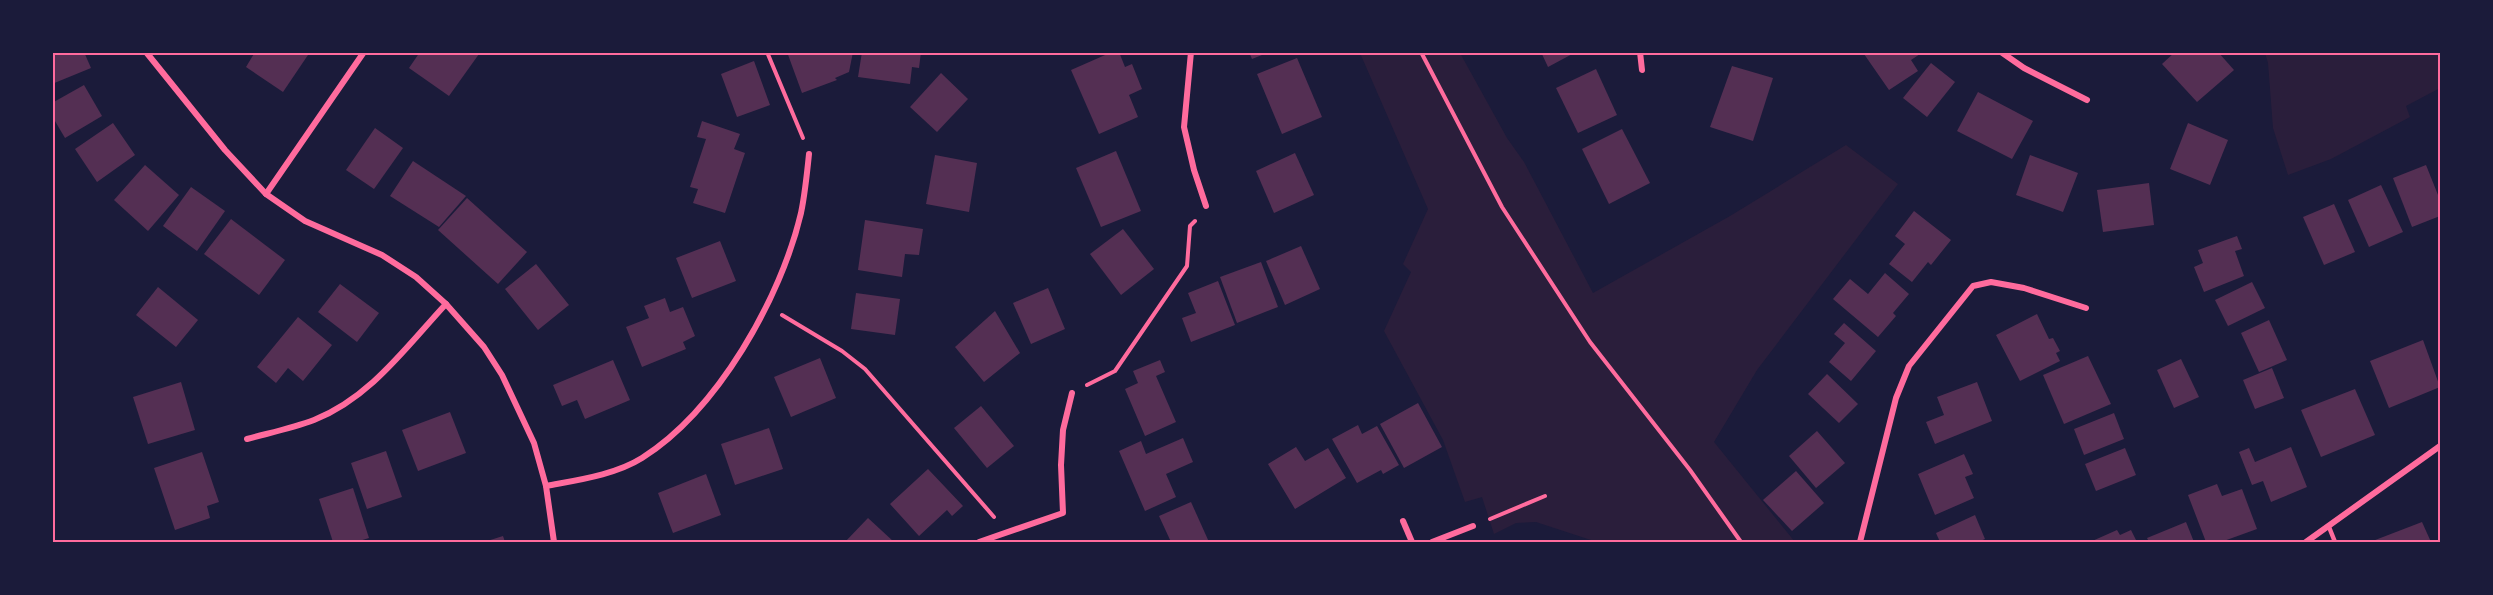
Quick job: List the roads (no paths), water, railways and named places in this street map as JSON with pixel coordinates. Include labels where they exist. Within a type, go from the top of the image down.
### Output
[{"type":"street","points":[[146,52],[225,150],[266,194],[305,221],[382,255],[416,277],[446,304],[484,346],[502,375],[534,443],[546,486],[554,543]]},
{"type":"street","points":[[266,194],[364,52]]},
{"type":"street","points":[[1191,52],[1185,91],[1184,127],[1194,170],[1206,206]]},
{"type":"street","points":[[1640,52],[1642,70]]},
{"type":"street","points":[[2001,52],[2024,68],[2087,100]]},
{"type":"street","points":[[546,486],[607,472],[641,459],[686,422],[715,389],[768,307],[785,265],[801,213],[809,154]]},
{"type":"street","points":[[1860,543],[1896,398],[1909,366],[1973,286],[1991,282],[2024,288],[2086,308]]},
{"type":"street","points":[[247,439],[313,420],[358,396],[381,375],[446,304]]},
{"type":"street","points":[[979,543],[1064,513],[1061,465],[1063,430],[1072,393]]},
{"type":"street","points":[[2306,543],[2440,446]]},
{"type":"street","points":[[1403,521],[1412,543]]},
{"type":"street","points":[[1432,543],[1473,526]]},
{"type":"lane","points":[[2329,526],[2335,543]]}]
